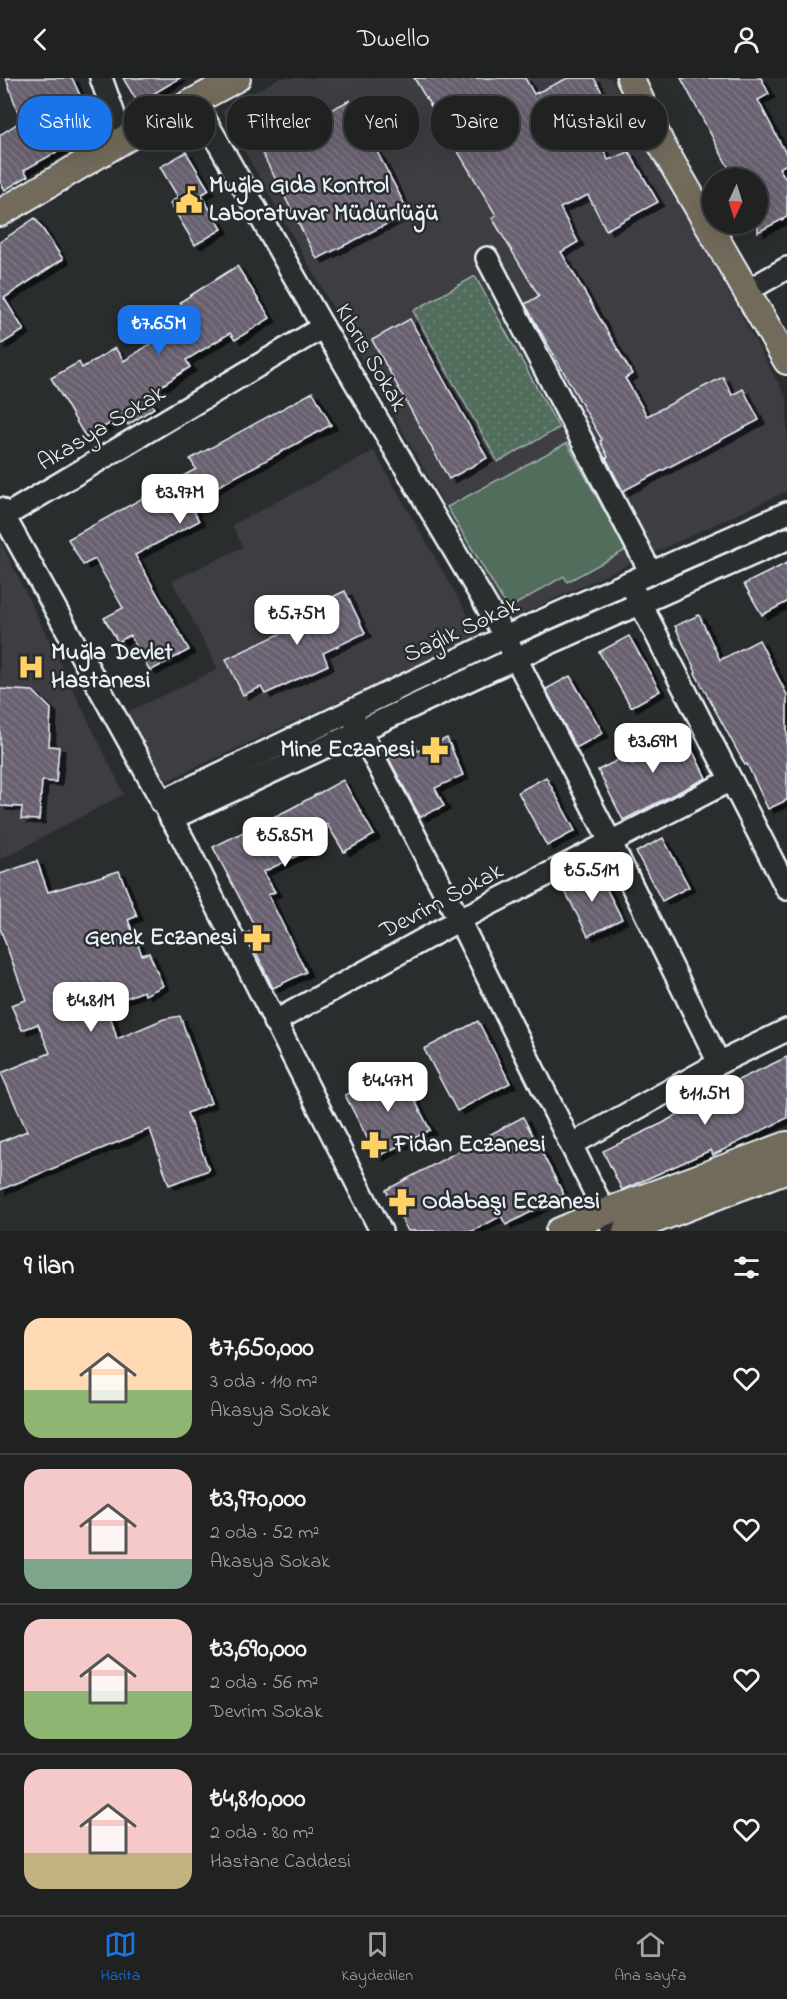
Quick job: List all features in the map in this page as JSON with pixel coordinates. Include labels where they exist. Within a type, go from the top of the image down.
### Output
[{"type":"main road","points":[[206,96],[237,78]]},
{"type":"main road","points":[[630,78],[661,144],[787,361]]},
{"type":"main road","points":[[0,213],[123,140]]},
{"type":"main road","points":[[559,1231],[609,1222],[787,1145]]},
{"type":"main road","points":[[626,1231],[787,1169]]},
{"type":"street","points":[[101,78],[123,140]]},
{"type":"street","name":"Kıbrıs Sokak","points":[[215,137],[322,327],[516,658],[719,1062]]},
{"type":"street","points":[[487,258],[651,573]]},
{"type":"street","points":[[747,291],[787,268]]},
{"type":"street","name":"Akasya Sokak","points":[[1,515],[322,327]]},
{"type":"street","name":"Sağlık Sokak","points":[[166,811],[355,721],[505,638],[787,513]]},
{"type":"street","points":[[1,515],[166,811],[381,1231]]},
{"type":"street","name":"Sağlık Sokak","points":[[355,721],[516,658],[787,539]]},
{"type":"street","points":[[629,582],[787,889]]},
{"type":"street","points":[[355,721],[459,920],[609,1222]]},
{"type":"street","name":"Devrim Sokak","points":[[274,1022],[459,920],[731,780]]},
{"type":"street","points":[[571,1145],[719,1062],[787,1030]]},
{"type":"shaded area","points":[[279,78],[611,78],[621,96],[531,96],[531,150],[650,150],[787,399],[787,491],[509,620],[244,150],[332,150],[332,96],[248,96]]},
{"type":"shaded area","points":[[227,108],[227,120],[222,111]]},
{"type":"shaded area","points":[[374,451],[480,636],[166,781],[127,712],[218,669],[172,581],[243,547],[232,525]]},
{"type":"shaded area","name":"Muğla Devlet Hastanesi","points":[[0,540],[124,794],[0,860]]},
{"type":"green space","points":[[475,276],[559,428],[498,462],[413,311]]},
{"type":"green space","points":[[567,443],[626,550],[567,582],[564,576],[508,609],[447,507]]},
{"type":"building","points":[[6,78],[72,78],[80,96],[18,96],[18,112]]},
{"type":"building","points":[[123,78],[180,78],[150,96],[134,96]]},
{"type":"building","points":[[414,78],[525,78],[534,94],[568,78],[594,78],[604,96],[531,96],[531,150],[604,150],[608,160],[629,152],[658,202],[606,230],[588,195],[560,208],[578,242],[561,252],[632,374],[625,378],[647,416],[723,377],[732,395],[743,389],[759,420],[623,491],[606,458],[608,457],[600,441],[602,440],[525,304],[539,296],[492,218],[496,215],[457,150],[519,150],[519,96],[431,96],[431,106]]},
{"type":"building","points":[[681,78],[761,78],[769,94],[758,100],[787,156],[787,164],[779,168],[787,181],[787,217],[768,227],[768,168],[729,168]]},
{"type":"building","points":[[344,103],[344,150],[376,150],[409,213],[317,259],[261,150],[332,150],[332,109]]},
{"type":"building","points":[[18,123],[18,150],[60,150],[24,170],[28,176],[5,190],[0,182],[0,135]]},
{"type":"building","name":"Muğla Gıda Kontrol Laboratuvar Müdürlüğü","points":[[186,152],[209,190],[201,195],[222,229],[195,245],[170,203],[178,197],[160,167]]},
{"type":"building","points":[[35,218],[63,259],[4,298],[24,330],[0,345],[0,242]]},
{"type":"building","points":[[237,266],[270,318],[235,340],[230,333],[186,360],[190,367],[146,396],[154,408],[128,425],[122,416],[86,438],[51,378],[79,362],[82,368],[115,348],[124,361],[190,318],[180,302]]},
{"type":"building","points":[[410,319],[487,458],[449,479],[372,340]]},
{"type":"building","points":[[313,392],[331,425],[189,502],[199,521],[135,555],[189,650],[150,671],[130,635],[118,642],[104,618],[123,608],[95,559],[83,565],[68,539],[196,469],[190,459]]},
{"type":"building","points":[[787,563],[787,602],[762,615],[744,584]]},
{"type":"building","points":[[345,591],[365,633],[323,653],[328,665],[265,694],[261,687],[243,695],[226,659],[282,633],[277,623]]},
{"type":"building","points":[[699,615],[720,660],[759,640],[787,695],[787,800],[768,809],[747,764],[745,765],[695,673],[675,626]]},
{"type":"building","points":[[629,636],[660,691],[631,707],[599,652]]},
{"type":"building","points":[[570,676],[603,733],[576,748],[546,689]]},
{"type":"building","points":[[0,689],[33,691],[51,709],[49,746],[59,747],[56,782],[42,781],[39,820],[21,819],[22,807],[0,806]]},
{"type":"building","points":[[679,723],[706,778],[623,820],[598,770],[628,755],[632,764],[659,750],[652,736]]},
{"type":"building","points":[[447,738],[463,775],[435,788],[444,806],[420,817],[388,757],[415,744],[418,751]]},
{"type":"building","points":[[546,777],[575,831],[547,846],[518,792]]},
{"type":"building","points":[[343,780],[374,835],[344,852],[327,824],[304,836],[309,850],[263,872],[275,892],[268,895],[306,972],[273,988],[247,933],[256,929],[213,847]]},
{"type":"building","points":[[663,838],[689,887],[662,901],[636,852]]},
{"type":"building","points":[[37,861],[48,892],[119,871],[137,916],[128,920],[142,955],[149,953],[163,986],[145,995],[144,991],[107,1005],[117,1039],[164,1019],[180,1016],[211,1103],[187,1113],[209,1170],[169,1185],[150,1129],[0,1190],[0,1142],[27,1131],[1,1073],[50,1053],[38,1024],[22,1030],[11,1005],[26,1000],[0,928],[0,874]]},
{"type":"building","points":[[597,870],[622,919],[588,936],[563,887]]},
{"type":"building","points":[[478,1021],[510,1083],[457,1111],[424,1049]]},
{"type":"building","points":[[787,1057],[787,1118],[713,1155],[711,1150],[622,1190],[603,1151],[663,1123],[719,1089]]},
{"type":"building","points":[[398,1068],[430,1130],[377,1157],[345,1095]]},
{"type":"building","points":[[523,1117],[564,1195],[506,1225],[501,1216],[473,1231],[408,1231],[386,1190]]},
{"type":"place","name":"Muğla Gıda Kontrol Laboratuvar Müdürlüğü","points":[[189,200]]},
{"type":"place","name":"Muğla Devlet Hastanesi","points":[[31,667]]},
{"type":"place","name":"Mine Eczanesi","points":[[435,750]]},
{"type":"place","name":"Genek Eczanesi","points":[[257,938]]},
{"type":"place","name":"Fidan Eczanesi","points":[[374,1145]]},
{"type":"place","name":"Odabaşı Eczanesi","points":[[402,1202]]}]
